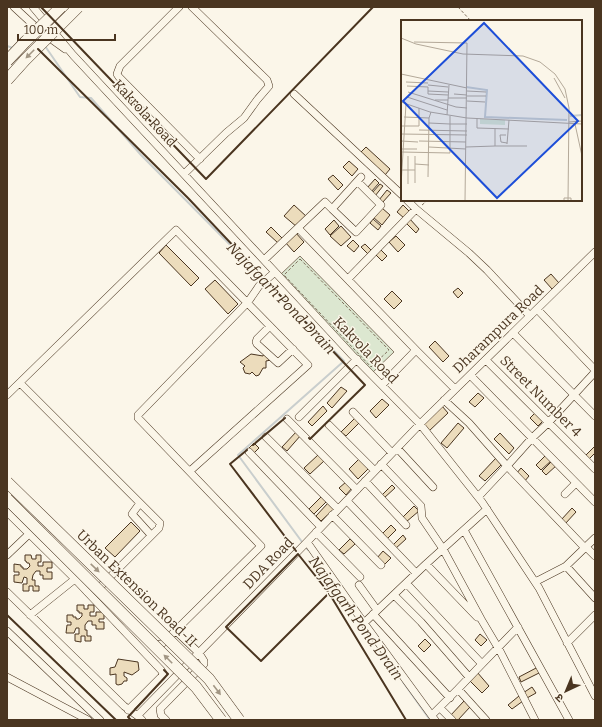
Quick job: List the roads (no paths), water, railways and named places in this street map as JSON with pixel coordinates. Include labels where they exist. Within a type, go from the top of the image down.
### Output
[{"type":"highway","points":[[7,61],[61,7]]},
{"type":"highway","points":[[7,80],[78,7]]},
{"type":"highway","name":"Urban Extension Road-II","points":[[7,482],[209,679],[239,720]]},
{"type":"highway","name":"Urban Extension Road-II","points":[[7,499],[196,687],[221,720]]},
{"type":"street","points":[[14,7],[40,32],[73,55]]},
{"type":"street","points":[[33,7],[73,55]]},
{"type":"street","points":[[179,7],[120,66],[117,74],[200,159]]},
{"type":"street","points":[[184,174],[226,133],[244,118],[269,86],[267,80],[192,7]]},
{"type":"street","name":"Kakrola Road","points":[[73,55],[356,359],[420,424],[487,509],[535,582],[595,696]]},
{"type":"street","points":[[294,94],[401,194]]},
{"type":"street","points":[[264,260],[325,202],[332,209],[356,232],[381,205],[360,179],[332,209]]},
{"type":"street","points":[[408,201],[469,253],[530,316]]},
{"type":"street","points":[[348,279],[416,209]]},
{"type":"street","points":[[298,228],[455,389]]},
{"type":"street","points":[[7,395],[176,230],[308,365],[190,471]]},
{"type":"street","name":"Dharampura Road","points":[[420,424],[595,252]]},
{"type":"street","points":[[7,493],[48,532],[156,645],[163,643],[261,546],[138,418],[138,415],[248,302],[259,286],[275,272]]},
{"type":"street","points":[[478,497],[595,371],[537,309]]},
{"type":"street","points":[[270,326],[257,339],[257,344],[278,363],[293,349]]},
{"type":"street","points":[[513,333],[595,416]]},
{"type":"street","points":[[382,385],[416,350]]},
{"type":"street","points":[[299,417],[356,359]]},
{"type":"street","name":"Street Number 4","points":[[486,360],[595,469]]},
{"type":"street","points":[[470,375],[595,502]]},
{"type":"street","points":[[20,383],[160,523],[160,526],[100,586]]},
{"type":"street","points":[[444,400],[468,423],[507,466],[595,556]]},
{"type":"street","points":[[353,412],[433,487]]},
{"type":"street","points":[[287,419],[357,490]]},
{"type":"street","name":"DDA Road","points":[[140,718],[139,714],[319,530],[420,424]]},
{"type":"street","points":[[329,425],[375,471]]},
{"type":"street","points":[[266,437],[338,509]]},
{"type":"street","points":[[248,452],[360,577]]},
{"type":"street","points":[[381,464],[421,506],[422,518],[443,549],[498,647],[535,720]]},
{"type":"street","points":[[365,482],[406,525]]},
{"type":"street","points":[[565,494],[576,483]]},
{"type":"street","points":[[346,501],[416,573]]},
{"type":"street","points":[[140,504],[132,514],[151,535]]},
{"type":"street","points":[[364,623],[416,573],[487,509]]},
{"type":"street","points":[[7,512],[75,579],[163,673],[128,710]]},
{"type":"street","points":[[332,515],[381,565]]},
{"type":"street","points":[[464,530],[569,720]]},
{"type":"street","points":[[7,555],[29,534]]},
{"type":"street","points":[[535,582],[566,566],[595,538]]},
{"type":"street","points":[[304,544],[434,718],[440,708],[518,627]]},
{"type":"street","points":[[426,564],[485,626]]},
{"type":"street","points":[[566,566],[595,598]]},
{"type":"street","points":[[30,615],[75,579]]},
{"type":"street","points":[[406,583],[482,664]]},
{"type":"street","points":[[360,585],[375,612],[450,698]]},
{"type":"street","points":[[7,592],[128,710],[140,718]]},
{"type":"street","points":[[394,595],[421,622],[469,677]]},
{"type":"street","points":[[567,643],[595,615]]},
{"type":"street","points":[[7,631],[100,720]]},
{"type":"street","points":[[166,720],[161,716],[160,709],[204,664],[204,660],[199,653],[176,631]]},
{"type":"street","points":[[7,677],[88,720]]},
{"type":"street","points":[[458,689],[486,720]]},
{"type":"street","points":[[440,708],[452,720]]},
{"type":"waterway","name":"Najafgarh Pond Drain","points":[[7,46],[13,48]]},
{"type":"waterway","name":"Najafgarh Pond Drain","points":[[45,46],[80,97],[91,98],[141,155],[264,279]]},
{"type":"waterway","name":"Najafgarh Pond Drain","points":[[267,282],[344,361],[238,455],[308,550]]},
{"type":"waterway","name":"Najafgarh Pond Drain","points":[[403,682],[430,720]]}]
